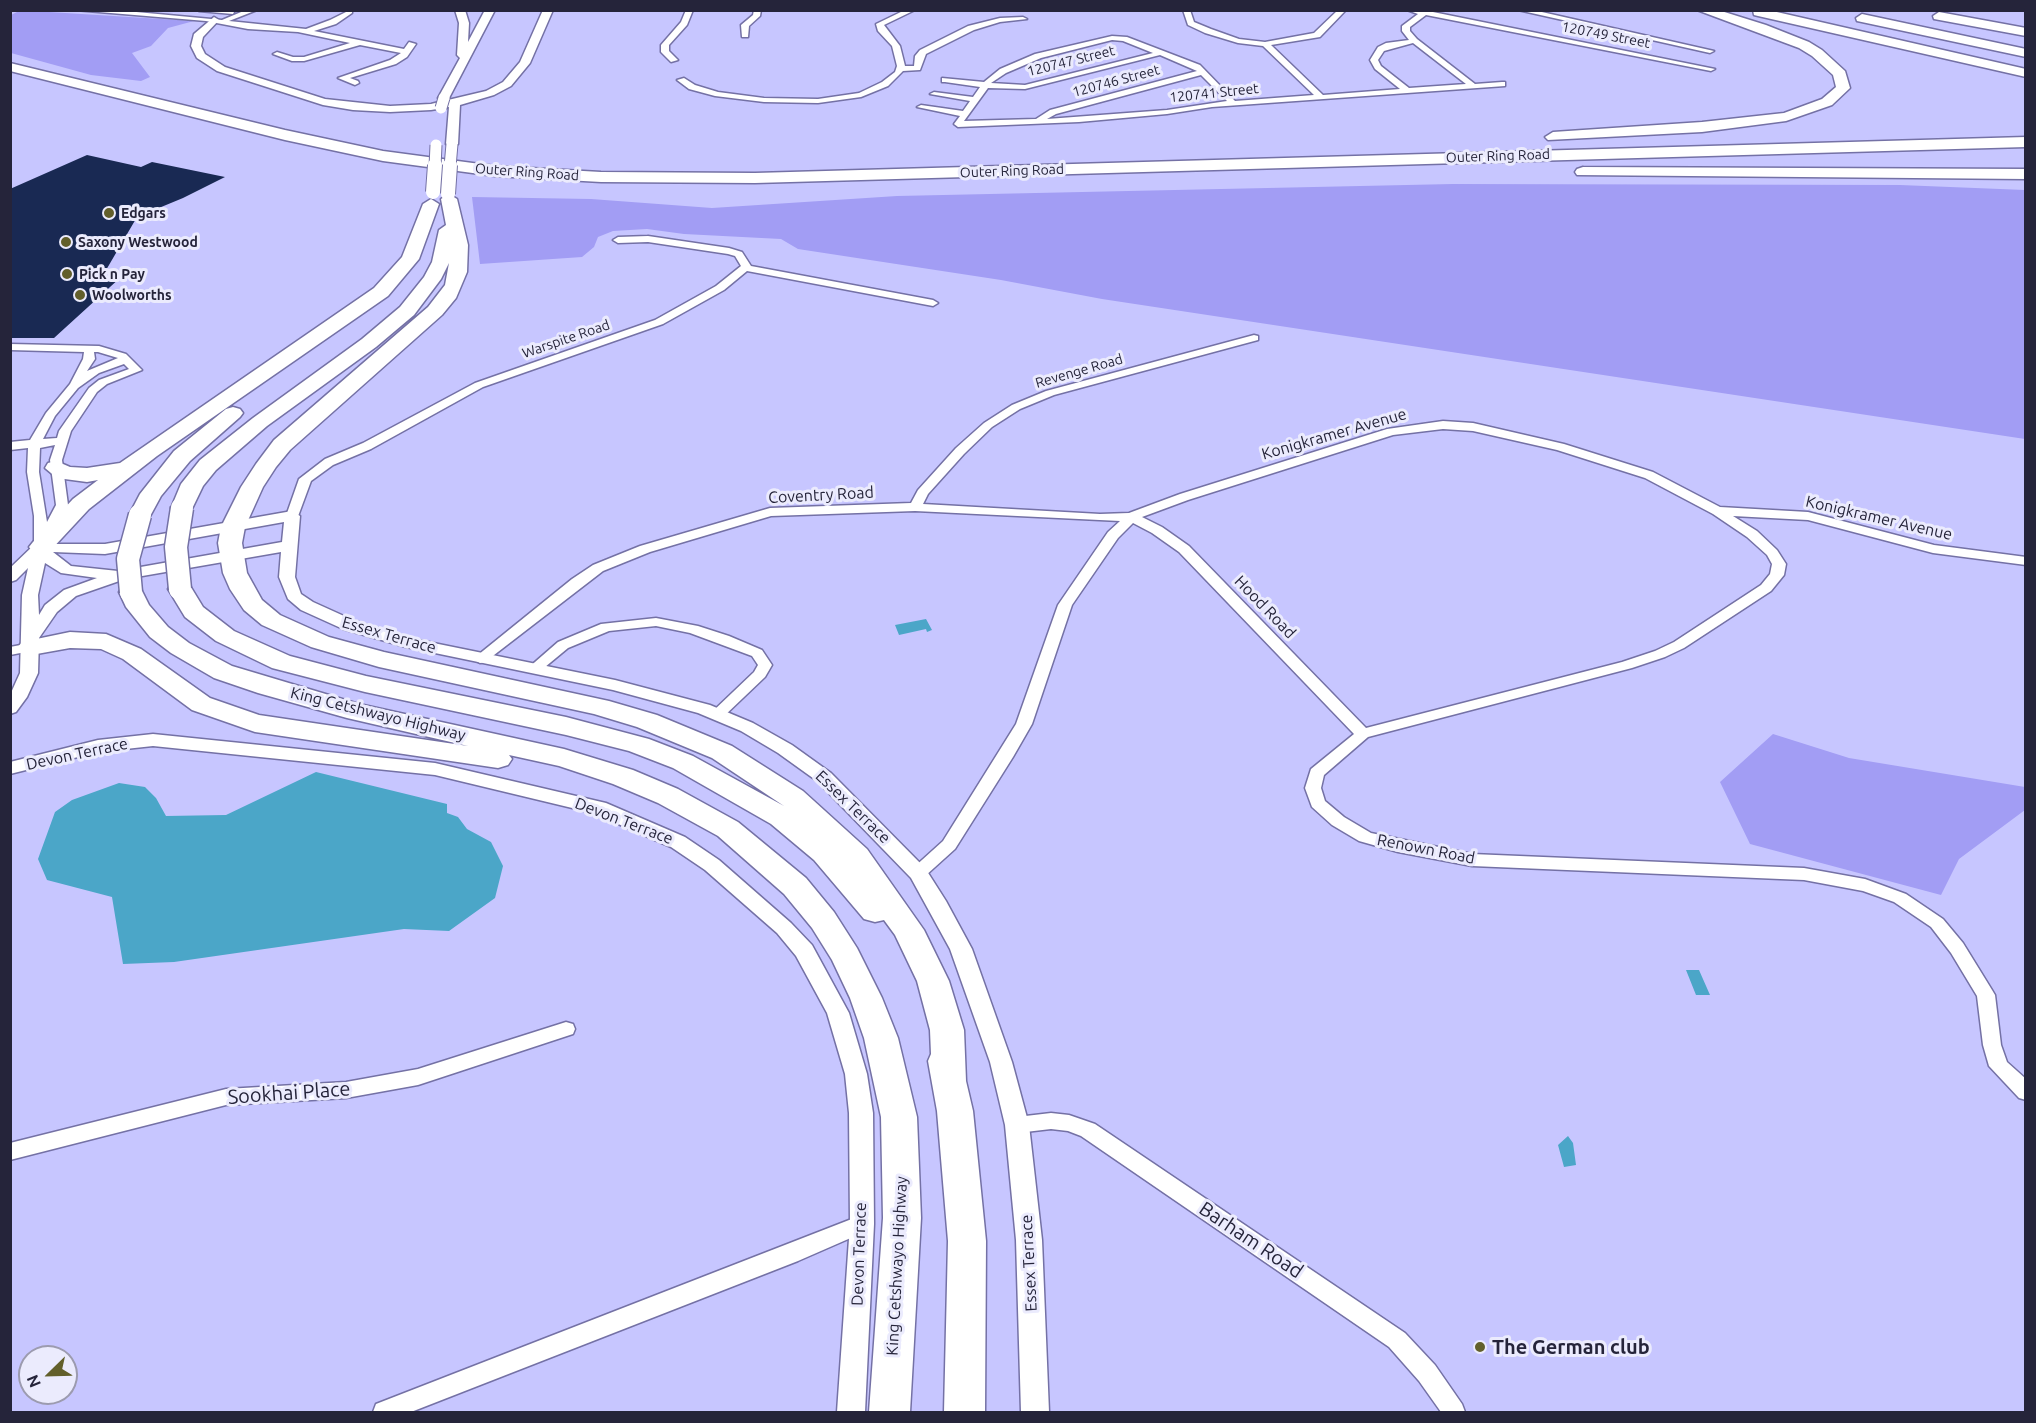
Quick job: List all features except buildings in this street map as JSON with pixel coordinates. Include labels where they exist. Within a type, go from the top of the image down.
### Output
[{"type":"highway","points":[[1539,138],[1702,127],[1776,118],[1809,110],[1827,102],[1843,88],[1840,74],[1817,52],[1761,28],[1702,10]]},
{"type":"highway","points":[[1753,10],[2025,73]]},
{"type":"highway","points":[[1922,12],[2025,27]]},
{"type":"highway","points":[[1922,12],[2025,32]]},
{"type":"highway","points":[[1860,13],[2025,44]]},
{"type":"highway","points":[[1860,13],[2025,53]]},
{"type":"highway","name":"Outer Ring Road","points":[[10,67],[329,146],[448,166],[635,178],[863,175],[2025,141]]},
{"type":"highway","name":"Outer Ring Road","points":[[10,83],[342,163],[412,175],[518,186],[612,190],[729,190],[1370,174],[2025,154]]},
{"type":"highway","points":[[1262,152],[1859,131]]},
{"type":"highway","points":[[863,175],[1372,145]]},
{"type":"highway","points":[[1370,174],[1512,172]]},
{"type":"highway","points":[[1571,172],[2025,174]]},
{"type":"highway","points":[[1753,172],[2025,181]]},
{"type":"highway","points":[[41,547],[81,504],[149,451],[381,292],[410,259],[440,197]]},
{"type":"highway","points":[[440,197],[456,226],[459,259],[454,285],[447,298],[435,312],[282,445],[252,487],[233,527],[230,543],[234,573],[253,605],[272,620],[294,632],[379,659],[599,707],[647,721],[722,752],[793,798],[856,856],[908,930],[933,981],[947,1030],[950,1079]]},
{"type":"highway","name":"King Cetshwayo Highway","points":[[440,197],[445,249],[432,279],[420,296],[407,311],[369,343],[260,422],[208,465],[192,484],[182,508],[176,547],[180,588],[194,612],[225,636],[281,662],[365,684],[566,726],[639,745],[683,762],[781,816],[825,853],[882,919],[911,967],[932,1015],[950,1079],[962,1166],[967,1241],[965,1413]]},
{"type":"highway","name":"King Cetshwayo Highway","points":[[440,197],[421,258],[394,295],[340,341],[207,434],[165,475],[151,494],[140,515],[128,559],[127,584],[138,607],[159,632],[180,648],[223,672],[357,712],[564,758],[622,777],[695,809],[728,829],[795,886],[823,920],[846,956],[866,998],[881,1038],[899,1117],[902,1218],[890,1413]]},
{"type":"highway","points":[[58,453],[65,473],[92,475],[128,468]]},
{"type":"highway","points":[[24,645],[70,640],[106,642],[132,654],[201,704],[255,723],[622,777]]},
{"type":"main road","points":[[460,10],[464,23],[461,65]]},
{"type":"main road","name":"King Cetshwayo Highway","points":[[440,197],[436,145],[442,103],[490,10]]},
{"type":"main road","name":"King Cetshwayo Highway","points":[[440,197],[452,144],[456,101],[501,10]]},
{"type":"main road","points":[[215,22],[198,36],[196,50],[209,63],[231,73],[323,102],[368,108],[400,109],[461,101],[490,93],[507,84],[525,63],[548,10]]},
{"type":"street","points":[[78,10],[308,32],[406,52]]},
{"type":"street","points":[[191,10],[236,11]]},
{"type":"street","points":[[215,22],[254,10]]},
{"type":"street","points":[[674,60],[665,52],[665,45],[684,23],[690,10]]},
{"type":"street","points":[[745,35],[745,26],[756,16],[758,10]]},
{"type":"street","points":[[681,80],[692,87],[729,96],[764,100],[818,101],[869,92],[885,84],[900,69],[901,62],[896,46],[879,26],[885,21],[912,10]]},
{"type":"street","points":[[1186,10],[1191,23],[1208,32],[1238,41],[1265,44],[1295,41],[1317,35],[1343,10]]},
{"type":"street","name":"120749 Street","points":[[1410,10],[1711,69]]},
{"type":"street","points":[[1521,10],[1710,51],[1690,65]]},
{"type":"street","points":[[215,22],[236,11]]},
{"type":"street","points":[[308,32],[350,12]]},
{"type":"street","points":[[1424,13],[1406,26],[1406,31],[1414,41],[1473,86]]},
{"type":"street","points":[[900,69],[915,68],[923,52],[971,28],[1000,20],[1023,19]]},
{"type":"street","points":[[921,107],[963,114],[986,84],[996,75],[1032,57],[1117,38],[1192,65],[1204,72],[1233,104]]},
{"type":"street","points":[[1407,91],[1378,67],[1374,60],[1380,49],[1414,41]]},
{"type":"street","points":[[277,54],[292,59],[304,59],[358,43]]},
{"type":"street","points":[[355,83],[338,77],[387,64],[406,52],[412,44]]},
{"type":"street","points":[[1265,44],[1321,97]]},
{"type":"street","name":"120747 Street","points":[[945,80],[1016,87],[1031,86],[1160,52]]},
{"type":"street","name":"120746 Street","points":[[1039,122],[1043,116],[1053,112],[1204,72]]},
{"type":"street","name":"120741 Street","points":[[963,114],[958,124],[1039,122],[1146,114],[1233,104],[1502,84]]},
{"type":"street","points":[[934,94],[974,99]]},
{"type":"street","points":[[618,240],[648,239],[729,251],[739,254],[744,259],[745,268],[933,303]]},
{"type":"street","name":"Warspite Road","points":[[292,516],[305,479],[330,462],[367,446],[479,385],[658,322],[720,288],[745,268]]},
{"type":"street","name":"Revenge Road","points":[[915,507],[922,494],[960,451],[988,426],[1016,407],[1050,393],[1254,338]]},
{"type":"street","points":[[10,347],[85,348],[109,351],[127,359],[136,370],[103,382],[93,390],[75,414],[58,453],[62,505],[41,547],[30,595],[24,645],[29,673],[21,693],[10,708]]},
{"type":"street","points":[[85,348],[89,351],[89,359],[74,386],[50,415],[34,448],[33,472],[40,516],[41,547],[50,559],[67,570],[127,584]]},
{"type":"street","points":[[74,386],[95,371],[127,359]]},
{"type":"street","name":"Konigkramer Avenue","points":[[918,873],[949,845],[1005,757],[1024,724],[1065,605],[1113,535],[1131,517],[1184,497],[1380,435],[1417,427],[1449,425],[1502,433],[1603,459],[1649,476],[1717,511],[1808,516],[1933,549],[2025,561]]},
{"type":"street","points":[[10,446],[58,453]]},
{"type":"street","points":[[10,454],[34,448]]},
{"type":"street","name":"Coventry Road","points":[[480,659],[576,582],[598,568],[638,551],[770,512],[915,507],[1100,518],[1131,517]]},
{"type":"street","name":"Renown Road","points":[[1717,511],[1752,534],[1772,553],[1779,564],[1778,575],[1766,588],[1679,645],[1627,665],[1363,734],[1317,773],[1312,788],[1318,803],[1338,821],[1365,837],[1398,846],[1472,860],[1804,873],[1865,885],[1900,898],[1937,923],[1958,948],[1986,995],[1992,1045],[2000,1066],[2025,1092]]},
{"type":"street","points":[[10,577],[41,547],[105,549],[292,516]]},
{"type":"street","name":"Essex Terrace","points":[[292,516],[287,577],[290,591],[307,606],[349,625],[406,642],[666,697],[747,728],[785,749],[824,777],[858,808],[918,873],[947,921],[974,981],[1001,1062],[1017,1125],[1029,1240],[1035,1413]]},
{"type":"street","name":"Hood Road","points":[[1131,517],[1157,530],[1184,549],[1363,734]]},
{"type":"street","points":[[24,645],[51,609],[70,594],[127,584],[231,557],[288,546]]},
{"type":"street","points":[[534,669],[563,645],[606,627],[656,622],[693,629],[756,653],[763,659],[765,665],[760,674],[717,715]]},
{"type":"street","name":"Devon Terrace","points":[[10,768],[98,746],[153,740],[435,769],[563,797],[599,808],[678,842],[712,865],[784,928],[804,951],[838,1013],[856,1074],[861,1113],[862,1224],[851,1413]]},
{"type":"street","name":"Sookhai Place","points":[[10,1152],[226,1097],[346,1090],[418,1077],[566,1029]]},
{"type":"street","name":"Barham Road","points":[[1017,1125],[1051,1121],[1069,1123],[1088,1130],[1113,1146],[1397,1340],[1428,1373],[1454,1413]]},
{"type":"street","points":[[384,1413],[862,1224]]},
{"type":"shaded area","points":[[19,11],[194,21],[168,28],[151,46],[132,53],[150,77],[141,81],[91,75],[11,53],[11,15]]},
{"type":"shaded area","points":[[1453,184],[1900,185],[2025,190],[2025,439],[1102,299],[1001,280],[798,249],[781,239],[684,234],[647,229],[613,231],[598,237],[594,247],[582,257],[480,264],[472,197],[591,199],[712,208],[897,196]]},
{"type":"shaded area","points":[[1773,734],[1849,758],[2025,787],[2025,810],[1959,859],[1941,895],[1750,844],[1720,782]]},
{"type":"water","points":[[926,619],[932,630],[927,632],[926,629],[899,635],[895,625]]},
{"type":"water","points":[[316,772],[447,804],[447,813],[458,817],[467,829],[491,842],[503,866],[495,898],[449,931],[404,929],[174,962],[123,964],[112,897],[47,880],[38,859],[55,812],[72,800],[119,783],[145,787],[156,798],[166,816],[226,815]]},
{"type":"water","points":[[1686,970],[1699,970],[1710,995],[1696,995]]},
{"type":"water","points":[[1568,1136],[1573,1143],[1576,1165],[1564,1167],[1558,1145]]},
{"type":"place","name":"Edgars","points":[[109,213]]},
{"type":"place","name":"Saxony Westwood","points":[[66,242]]},
{"type":"place","name":"Pick n Pay","points":[[67,274]]},
{"type":"place","name":"Woolworths","points":[[80,295]]},
{"type":"place","name":"The German club","points":[[1480,1347]]}]
